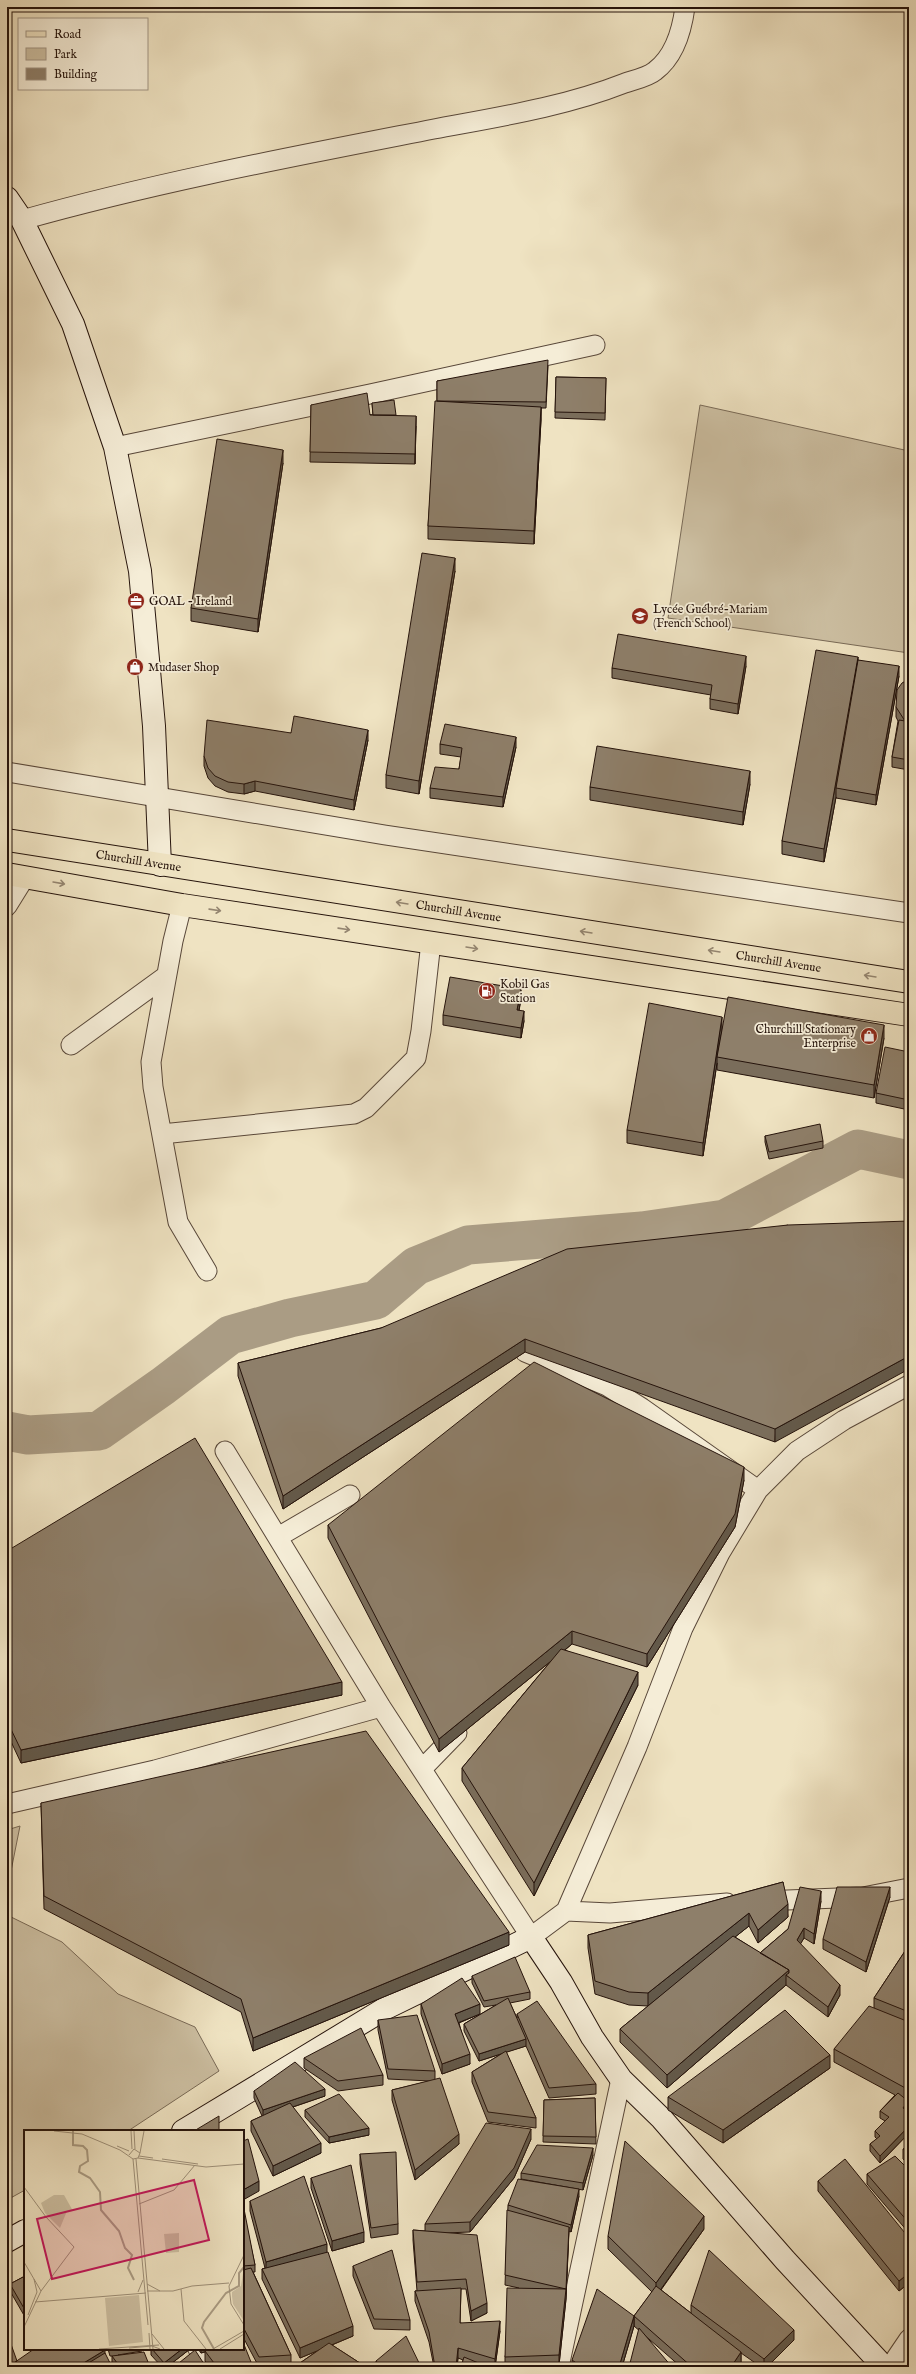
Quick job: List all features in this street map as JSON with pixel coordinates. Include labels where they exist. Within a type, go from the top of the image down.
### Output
[{"type":"main road","name":"Churchill Avenue","points":[[7,840],[909,982]]},
{"type":"main road","points":[[16,876],[182,905],[909,1015]]},
{"type":"street","points":[[22,220],[100,198],[179,180],[519,113],[598,94],[655,72],[674,49],[683,27],[685,7]]},
{"type":"street","points":[[7,198],[22,220],[73,324],[115,446],[140,571],[158,797],[160,865]]},
{"type":"street","points":[[115,446],[370,394],[594,345]]},
{"type":"street","points":[[7,772],[393,836],[909,913]]},
{"type":"street","points":[[7,906],[16,876]]},
{"type":"street","points":[[182,905],[166,976],[151,1062],[153,1087],[178,1222],[207,1271]]},
{"type":"street","points":[[162,1134],[354,1114],[366,1108],[416,1058],[419,1047],[431,942]]},
{"type":"street","points":[[71,1044],[166,976]]},
{"type":"street","points":[[525,1352],[607,1386],[642,1408],[758,1490]]},
{"type":"street","points":[[185,2130],[380,2011],[532,1937],[566,1911],[637,1747],[684,1628],[720,1552],[758,1490],[797,1451],[844,1420],[895,1391],[909,1385]]},
{"type":"street","points":[[225,1451],[381,1707],[532,1937],[561,1982],[592,2037],[621,2079],[668,2114],[785,2260],[884,2367]]},
{"type":"street","points":[[278,1537],[350,1495]]},
{"type":"street","points":[[7,1804],[155,1770],[381,1707]]},
{"type":"street","points":[[422,1769],[466,1723]]},
{"type":"street","points":[[566,1911],[610,1913],[711,1904],[862,1897],[909,1888]]},
{"type":"street","points":[[558,2367],[621,2079]]},
{"type":"street","points":[[7,2240],[24,2232]]},
{"type":"street","points":[[890,2367],[909,2339]]},
{"type":"street","points":[[199,2350],[210,2367]]},
{"type":"green space","points":[[700,405],[909,451],[909,653],[668,618]]},
{"type":"green space","points":[[20,1826],[7,1891],[7,1830]]},
{"type":"green space","points":[[7,1915],[62,1942],[118,1994],[195,2027],[219,2071],[130,2130],[24,2130],[24,2191],[7,2200]]},
{"type":"building","points":[[548,360],[546,402],[437,401],[437,381]]},
{"type":"building","points":[[556,377],[606,378],[605,413],[555,412]]},
{"type":"building","points":[[367,393],[370,415],[416,416],[415,454],[310,452],[311,405]]},
{"type":"building","points":[[394,400],[396,415],[373,415],[372,403]]},
{"type":"building","points":[[435,401],[541,407],[534,531],[428,526]]},
{"type":"building","points":[[217,439],[283,450],[258,619],[191,608]]},
{"type":"building","points":[[422,553],[455,558],[419,781],[386,775]]},
{"type":"building","points":[[618,634],[746,656],[738,704],[710,699],[712,685],[612,668]]},
{"type":"building","points":[[816,650],[858,657],[824,849],[782,841]]},
{"type":"building","points":[[858,660],[899,666],[876,795],[836,788]]},
{"type":"building","points":[[909,679],[909,760],[892,757],[899,720],[905,721],[896,707],[897,690],[902,683]]},
{"type":"building","points":[[294,716],[368,730],[354,800],[255,781],[244,784],[228,782],[215,776],[208,768],[204,756],[207,720],[291,733]]},
{"type":"building","points":[[445,724],[516,737],[503,797],[430,788],[435,767],[459,769],[462,748],[440,744]]},
{"type":"building","points":[[597,746],[750,771],[743,812],[590,787]]},
{"type":"building","points":[[450,977],[521,989],[517,1010],[524,1011],[521,1028],[443,1015]]},
{"type":"building","points":[[728,997],[884,1025],[874,1085],[717,1057]]},
{"type":"building","points":[[649,1003],[722,1017],[703,1143],[627,1130]]},
{"type":"building","points":[[885,1047],[909,1052],[909,1100],[876,1093]]},
{"type":"building","points":[[820,1124],[823,1141],[769,1152],[765,1136]]},
{"type":"building","points":[[909,1221],[909,1356],[775,1429],[525,1339],[283,1496],[238,1363],[381,1328],[567,1249],[788,1225]]},
{"type":"building","points":[[534,1362],[744,1467],[735,1514],[647,1654],[572,1631],[439,1739],[328,1525]]},
{"type":"building","points":[[195,1438],[342,1682],[21,1750],[7,1721],[7,1551]]},
{"type":"building","points":[[561,1649],[638,1672],[534,1883],[462,1768]]},
{"type":"building","points":[[366,1731],[509,1932],[253,2038],[241,1999],[44,1896],[41,1803]]},
{"type":"building","points":[[783,1882],[788,1904],[758,1930],[749,1913],[648,1993],[629,1992],[595,1981],[588,1935]]},
{"type":"building","points":[[800,1887],[821,1891],[814,1934],[804,1928],[797,1940],[840,1985],[828,2007],[786,1975],[789,1973],[789,1970],[760,1953],[788,1929]]},
{"type":"building","points":[[837,1887],[890,1887],[866,1962],[823,1939]]},
{"type":"building","points":[[733,1936],[789,1970],[667,2075],[620,2029]]},
{"type":"building","points":[[909,1945],[909,2012],[874,1998]]},
{"type":"building","points":[[515,1957],[530,1992],[484,2001],[472,1976]]},
{"type":"building","points":[[462,1978],[480,2004],[455,2014],[470,2054],[442,2064],[421,2004]]},
{"type":"building","points":[[508,1998],[526,2039],[479,2054],[464,2024]]},
{"type":"building","points":[[537,2001],[596,2084],[549,2088],[517,2014]]},
{"type":"building","points":[[869,2006],[909,2022],[909,2090],[834,2049]]},
{"type":"building","points":[[785,2010],[830,2055],[723,2130],[668,2097]]},
{"type":"building","points":[[417,2015],[435,2071],[388,2069],[378,2020]]},
{"type":"building","points":[[361,2028],[383,2075],[338,2081],[304,2058]]},
{"type":"building","points":[[506,2051],[536,2118],[488,2112],[472,2072]]},
{"type":"building","points":[[295,2062],[325,2089],[263,2110],[254,2091]]},
{"type":"building","points":[[440,2078],[459,2134],[415,2170],[392,2090]]},
{"type":"building","points":[[898,2093],[908,2101],[903,2108],[909,2113],[909,2126],[880,2156],[870,2144],[880,2136],[875,2131],[889,2117],[880,2111]]},
{"type":"building","points":[[339,2094],[369,2128],[329,2137],[305,2110]]},
{"type":"building","points":[[595,2098],[596,2137],[543,2136],[544,2100]]},
{"type":"building","points":[[290,2103],[321,2143],[273,2166],[251,2121]]},
{"type":"building","points":[[219,2116],[219,2130],[196,2130]]},
{"type":"building","points":[[486,2123],[531,2129],[514,2168],[470,2222],[425,2224]]},
{"type":"building","points":[[248,2139],[259,2181],[244,2189],[244,2141]]},
{"type":"building","points":[[625,2141],[704,2216],[656,2283],[608,2236]]},
{"type":"building","points":[[909,2144],[909,2155],[903,2149]]},
{"type":"building","points":[[537,2145],[593,2148],[583,2183],[521,2173]]},
{"type":"building","points":[[396,2152],[398,2224],[371,2228],[360,2154]]},
{"type":"building","points":[[895,2156],[909,2170],[909,2223],[867,2174]]},
{"type":"building","points":[[845,2159],[909,2238],[909,2273],[899,2281],[818,2181]]},
{"type":"building","points":[[351,2165],[364,2232],[332,2241],[311,2178]]},
{"type":"building","points":[[304,2176],[327,2244],[266,2262],[250,2201]]},
{"type":"building","points":[[518,2179],[579,2189],[571,2225],[508,2205]]},
{"type":"building","points":[[244,2209],[255,2265],[244,2266]]},
{"type":"building","points":[[507,2210],[569,2227],[566,2289],[505,2275]]},
{"type":"building","points":[[413,2230],[477,2235],[487,2303],[471,2311],[466,2279],[417,2282]]},
{"type":"building","points":[[392,2250],[410,2320],[374,2319],[353,2266]]},
{"type":"building","points":[[709,2250],[794,2330],[764,2359],[691,2305]]},
{"type":"building","points":[[328,2252],[353,2326],[300,2348],[262,2269]]},
{"type":"building","points":[[251,2268],[291,2355],[259,2357],[244,2329],[244,2270]]},
{"type":"building","points":[[24,2277],[24,2308],[10,2284]]},
{"type":"building","points":[[656,2286],[741,2352],[731,2367],[692,2367],[634,2316]]},
{"type":"building","points":[[461,2288],[460,2323],[500,2321],[495,2359],[458,2348],[456,2367],[435,2367],[429,2332],[415,2291]]},
{"type":"building","points":[[507,2288],[566,2289],[559,2355],[505,2357]]},
{"type":"building","points":[[597,2289],[634,2316],[619,2367],[582,2367],[572,2360]]},
{"type":"building","points":[[639,2328],[672,2367],[629,2367]]},
{"type":"building","points":[[7,2333],[17,2361],[8,2367],[7,2367]]},
{"type":"building","points":[[406,2336],[421,2367],[380,2367],[376,2361]]},
{"type":"building","points":[[329,2343],[366,2367],[309,2367],[300,2363]]},
{"type":"building","points":[[244,2344],[253,2367],[217,2367],[205,2351],[244,2350]]},
{"type":"building","points":[[33,2350],[105,2350],[77,2367],[8,2367]]},
{"type":"building","points":[[153,2350],[181,2350],[164,2363]]},
{"type":"building","points":[[195,2350],[206,2367],[174,2367]]},
{"type":"building","points":[[144,2352],[150,2367],[120,2367],[112,2356]]},
{"type":"building","points":[[105,2353],[112,2367],[82,2367]]},
{"type":"building","points":[[464,2357],[488,2367],[461,2367]]},
{"type":"building","points":[[290,2363],[289,2367],[264,2367]]},
{"type":"building","points":[[504,2366],[549,2367],[504,2367]]},
{"type":"waterway","points":[[7,1431],[28,1435],[99,1431],[163,1386],[230,1335],[290,1318],[376,1300],[416,1266],[468,1245],[642,1231],[725,1219],[858,1149],[909,1160]]},
{"type":"place","name":"GOAL - Ireland","points":[[136,601]]},
{"type":"place","name":"Lycée Guébré-Mariam (French School)","points":[[640,616]]},
{"type":"place","name":"Mudaser Shop","points":[[135,667]]},
{"type":"place","name":"Kobil Gas Station","points":[[487,991]]},
{"type":"place","name":"Churchill Stationary Enterprise","points":[[869,1036]]}]
